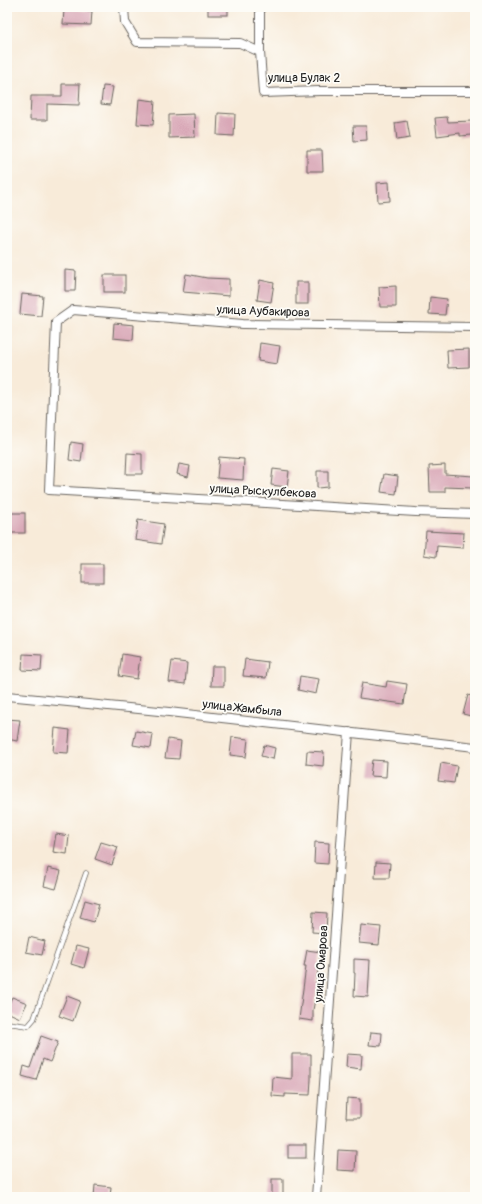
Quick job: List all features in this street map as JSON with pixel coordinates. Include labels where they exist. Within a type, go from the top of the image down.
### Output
[{"type":"street","points":[[124,7],[125,22],[137,42],[240,43],[260,52],[260,7]]},
{"type":"street","name":"улица Булак 2","points":[[260,52],[263,93],[319,91],[475,91]]},
{"type":"street","name":"улица Аубакирова","points":[[49,490],[56,322],[73,310],[243,324],[475,327]]},
{"type":"street","name":"улица Рыскулбекова","points":[[49,490],[416,512],[475,514]]},
{"type":"street","name":"улица Жамбыла","points":[[7,696],[169,712],[475,747]]},
{"type":"street","name":"улица Омарова","points":[[316,1197],[349,732]]},
{"type":"lane","points":[[7,1023],[28,1026],[34,1019],[86,873]]},
{"type":"building","points":[[208,7],[228,7],[228,15],[208,15]]},
{"type":"building","points":[[64,9],[92,11],[91,25],[63,24]]},
{"type":"building","points":[[62,84],[80,84],[79,105],[47,104],[47,120],[30,120],[31,96],[62,96]]},
{"type":"building","points":[[103,86],[113,87],[110,105],[101,104]]},
{"type":"building","points":[[139,99],[155,101],[153,125],[137,124]]},
{"type":"building","points":[[218,113],[235,114],[234,136],[217,135]]},
{"type":"building","points":[[194,114],[195,137],[169,138],[169,115]]},
{"type":"building","points":[[447,117],[448,122],[472,121],[472,135],[460,136],[460,133],[437,136],[435,118]]},
{"type":"building","points":[[407,121],[410,138],[397,140],[395,123]]},
{"type":"building","points":[[353,126],[366,126],[367,140],[354,141]]},
{"type":"building","points":[[307,150],[322,150],[323,171],[307,171]]},
{"type":"building","points":[[389,182],[390,201],[378,202],[377,183]]},
{"type":"building","points":[[65,270],[76,271],[75,291],[65,291]]},
{"type":"building","points":[[186,274],[207,278],[229,279],[229,296],[183,292]]},
{"type":"building","points":[[104,275],[125,275],[125,292],[104,292]]},
{"type":"building","points":[[260,280],[274,283],[271,302],[257,300]]},
{"type":"building","points":[[296,282],[308,282],[308,304],[296,304]]},
{"type":"building","points":[[396,286],[396,307],[380,307],[379,287]]},
{"type":"building","points":[[22,294],[43,296],[41,316],[20,314]]},
{"type":"building","points":[[430,297],[447,299],[445,315],[429,314]]},
{"type":"building","points":[[114,323],[134,325],[133,340],[113,338]]},
{"type":"building","points":[[260,343],[280,346],[277,364],[258,361]]},
{"type":"building","points":[[469,349],[469,367],[448,368],[447,350]]},
{"type":"building","points":[[71,442],[83,444],[81,462],[69,460]]},
{"type":"building","points":[[127,453],[142,454],[142,474],[126,474]]},
{"type":"building","points":[[219,457],[244,459],[243,480],[217,478]]},
{"type":"building","points":[[179,464],[190,466],[188,477],[177,474]]},
{"type":"building","points":[[445,465],[445,474],[473,476],[472,488],[445,487],[445,492],[430,492],[429,466]]},
{"type":"building","points":[[273,469],[289,471],[287,487],[271,485]]},
{"type":"building","points":[[317,471],[328,471],[328,487],[317,488]]},
{"type":"building","points":[[384,474],[398,476],[396,494],[381,492]]},
{"type":"building","points":[[7,513],[25,513],[25,533],[7,533]]},
{"type":"building","points":[[138,520],[164,524],[161,544],[135,540]]},
{"type":"building","points":[[426,531],[464,533],[463,548],[437,546],[436,557],[424,555]]},
{"type":"building","points":[[82,564],[103,564],[103,583],[82,583]]},
{"type":"building","points":[[23,654],[42,655],[41,671],[22,670]]},
{"type":"building","points":[[122,654],[140,657],[137,679],[119,676]]},
{"type":"building","points":[[245,659],[268,662],[266,678],[243,676]]},
{"type":"building","points":[[172,661],[187,663],[185,684],[169,682]]},
{"type":"building","points":[[212,666],[224,666],[224,686],[211,686]]},
{"type":"building","points":[[300,676],[319,679],[316,694],[298,690]]},
{"type":"building","points":[[387,681],[407,684],[404,704],[359,698],[362,683],[386,687]]},
{"type":"building","points":[[468,695],[475,697],[475,717],[463,714]]},
{"type":"building","points":[[7,719],[20,720],[17,741],[7,739]]},
{"type":"building","points":[[55,728],[70,730],[68,753],[53,752]]},
{"type":"building","points":[[136,731],[153,734],[151,748],[133,745]]},
{"type":"building","points":[[232,737],[248,739],[246,757],[230,755]]},
{"type":"building","points":[[168,739],[181,741],[179,759],[165,758]]},
{"type":"building","points":[[264,745],[275,748],[273,759],[261,756]]},
{"type":"building","points":[[307,751],[324,752],[323,766],[306,764]]},
{"type":"building","points":[[372,760],[387,761],[386,777],[370,776]]},
{"type":"building","points":[[441,763],[457,766],[454,783],[438,781]]},
{"type":"building","points":[[56,834],[69,836],[67,854],[53,852]]},
{"type":"building","points":[[101,842],[118,847],[112,865],[95,859]]},
{"type":"building","points":[[315,842],[329,843],[328,864],[314,863]]},
{"type":"building","points":[[376,862],[390,863],[389,878],[375,878]]},
{"type":"building","points":[[48,868],[61,871],[56,889],[44,886]]},
{"type":"building","points":[[85,900],[99,904],[94,922],[80,918]]},
{"type":"building","points":[[313,912],[327,913],[326,933],[312,932]]},
{"type":"building","points":[[361,925],[381,927],[379,945],[359,943]]},
{"type":"building","points":[[29,937],[45,941],[42,955],[26,952]]},
{"type":"building","points":[[76,946],[89,949],[84,968],[71,964]]},
{"type":"building","points":[[307,950],[321,952],[316,983],[318,983],[313,1010],[313,1021],[299,1019]]},
{"type":"building","points":[[354,959],[370,960],[368,997],[354,996]]},
{"type":"building","points":[[67,996],[80,1001],[73,1021],[59,1016]]},
{"type":"building","points":[[12,997],[27,1003],[20,1018],[7,1012],[7,1008]]},
{"type":"building","points":[[371,1032],[382,1033],[381,1046],[369,1045]]},
{"type":"building","points":[[41,1036],[58,1042],[50,1062],[43,1059],[36,1080],[22,1076],[24,1066],[30,1068]]},
{"type":"building","points":[[292,1054],[311,1054],[310,1095],[285,1094],[285,1097],[272,1096],[273,1077],[292,1079]]},
{"type":"building","points":[[347,1054],[362,1055],[361,1069],[346,1067]]},
{"type":"building","points":[[347,1098],[360,1099],[360,1118],[346,1118]]},
{"type":"building","points":[[288,1145],[306,1145],[306,1158],[288,1158]]},
{"type":"building","points":[[338,1150],[356,1151],[355,1171],[337,1170]]},
{"type":"building","points":[[272,1179],[283,1179],[283,1197],[272,1197]]},
{"type":"building","points":[[95,1185],[111,1187],[110,1197],[94,1197]]}]
